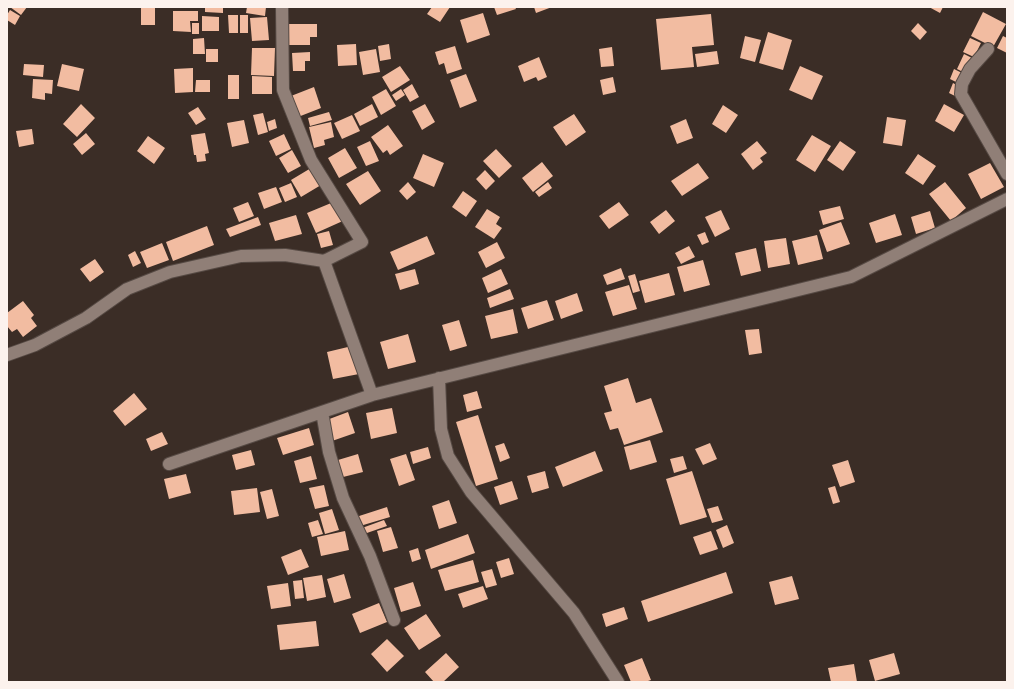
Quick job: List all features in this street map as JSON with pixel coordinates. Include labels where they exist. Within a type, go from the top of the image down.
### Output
[{"type":"street","points":[[7,355],[35,345],[86,318],[127,289],[170,272],[241,256],[285,256],[324,261],[362,242],[311,160],[283,90],[282,7]]},
{"type":"street","points":[[988,49],[970,69],[962,84],[961,94],[1007,174]]},
{"type":"street","points":[[169,464],[372,395],[851,277],[1007,199]]},
{"type":"street","points":[[324,261],[372,395]]},
{"type":"street","points":[[439,378],[441,430],[448,456],[470,492],[574,613],[618,682]]},
{"type":"street","points":[[322,412],[330,452],[343,498],[370,556],[394,620]]},
{"type":"building","points":[[10,7],[27,7],[21,15]]},
{"type":"building","points":[[141,7],[155,7],[155,25],[141,25]]},
{"type":"building","points":[[205,7],[223,7],[223,13],[205,12]]},
{"type":"building","points":[[247,7],[266,7],[265,16],[246,13]]},
{"type":"building","points":[[432,7],[450,7],[440,22],[427,14]]},
{"type":"building","points":[[494,7],[515,7],[516,9],[497,15]]},
{"type":"building","points":[[534,7],[552,7],[536,13]]},
{"type":"building","points":[[929,7],[943,7],[940,13]]},
{"type":"building","points":[[10,10],[20,16],[15,25],[7,20],[7,15]]},
{"type":"building","points":[[173,11],[198,11],[198,21],[190,21],[191,32],[173,31]]},
{"type":"building","points":[[983,12],[1006,24],[993,47],[971,36]]},
{"type":"building","points":[[483,13],[490,35],[467,43],[460,20]]},
{"type":"building","points":[[711,14],[714,45],[692,47],[694,67],[661,70],[656,19]]},
{"type":"building","points":[[228,15],[238,15],[238,33],[229,33]]},
{"type":"building","points":[[240,15],[248,15],[248,33],[240,33]]},
{"type":"building","points":[[202,16],[219,17],[219,31],[202,31]]},
{"type":"building","points":[[267,17],[269,40],[252,41],[250,18]]},
{"type":"building","points":[[192,23],[199,23],[199,34],[192,34]]},
{"type":"building","points":[[918,23],[927,32],[920,40],[911,31]]},
{"type":"building","points":[[289,24],[317,24],[317,37],[310,37],[310,45],[289,45]]},
{"type":"building","points":[[768,32],[792,40],[783,70],[759,63]]},
{"type":"building","points":[[745,36],[761,40],[755,62],[740,58]]},
{"type":"building","points":[[1003,36],[1007,38],[1007,53],[997,48]]},
{"type":"building","points":[[204,38],[205,54],[193,54],[193,39]]},
{"type":"building","points":[[970,38],[981,43],[974,57],[963,52]]},
{"type":"building","points":[[356,44],[357,65],[338,66],[337,45]]},
{"type":"building","points":[[389,44],[391,59],[380,61],[378,46]]},
{"type":"building","points":[[455,46],[462,69],[447,74],[444,63],[439,65],[435,52]]},
{"type":"building","points":[[612,47],[614,66],[601,67],[599,49]]},
{"type":"building","points":[[252,48],[275,48],[274,76],[251,75]]},
{"type":"building","points":[[206,49],[218,49],[218,62],[206,62]]},
{"type":"building","points":[[376,49],[380,72],[363,75],[359,52]]},
{"type":"building","points":[[717,51],[719,64],[697,67],[695,54]]},
{"type":"building","points":[[310,52],[310,61],[305,61],[305,71],[293,71],[292,53]]},
{"type":"building","points":[[964,54],[972,58],[965,73],[957,69]]},
{"type":"building","points":[[539,57],[547,77],[538,81],[536,77],[524,82],[518,66]]},
{"type":"building","points":[[24,64],[44,65],[43,77],[23,75]]},
{"type":"building","points":[[62,64],[84,69],[79,91],[57,86]]},
{"type":"building","points":[[400,66],[410,80],[391,92],[382,77]]},
{"type":"building","points":[[800,66],[823,76],[812,100],[789,90]]},
{"type":"building","points":[[193,68],[193,92],[175,93],[174,69]]},
{"type":"building","points":[[954,69],[962,73],[958,83],[950,79]]},
{"type":"building","points":[[466,74],[477,101],[460,108],[450,80]]},
{"type":"building","points":[[228,75],[239,75],[239,99],[228,99]]},
{"type":"building","points":[[252,76],[272,77],[272,94],[252,94]]},
{"type":"building","points":[[613,77],[616,92],[603,95],[600,80]]},
{"type":"building","points":[[33,79],[53,80],[52,94],[45,93],[45,100],[32,98]]},
{"type":"building","points":[[196,80],[210,80],[210,92],[195,92]]},
{"type":"building","points":[[953,83],[960,87],[955,96],[949,93]]},
{"type":"building","points":[[412,84],[419,97],[410,102],[403,90]]},
{"type":"building","points":[[314,87],[321,108],[298,117],[291,96]]},
{"type":"building","points":[[386,89],[396,106],[381,115],[372,97]]},
{"type":"building","points":[[401,89],[405,95],[396,101],[392,95]]},
{"type":"building","points":[[81,104],[95,118],[77,137],[63,124]]},
{"type":"building","points":[[372,104],[378,117],[360,126],[354,114]]},
{"type":"building","points":[[425,104],[435,122],[422,130],[412,111]]},
{"type":"building","points":[[944,104],[964,115],[954,132],[935,121]]},
{"type":"building","points":[[723,105],[738,115],[726,133],[712,124]]},
{"type":"building","points":[[198,107],[206,119],[196,125],[188,113]]},
{"type":"building","points":[[329,112],[332,120],[310,126],[308,118]]},
{"type":"building","points":[[263,113],[268,132],[258,135],[253,115]]},
{"type":"building","points":[[574,114],[586,132],[566,146],[553,127]]},
{"type":"building","points":[[352,115],[360,131],[342,139],[334,123]]},
{"type":"building","points":[[887,117],[906,120],[902,146],[883,143]]},
{"type":"building","points":[[275,119],[277,128],[269,131],[267,122]]},
{"type":"building","points":[[686,119],[693,138],[677,144],[670,126]]},
{"type":"building","points":[[244,120],[249,143],[232,147],[227,123]]},
{"type":"building","points":[[331,122],[334,137],[324,140],[325,145],[314,148],[309,127]]},
{"type":"building","points":[[388,125],[403,146],[390,155],[387,150],[383,153],[371,137]]},
{"type":"building","points":[[32,129],[34,144],[19,147],[16,131]]},
{"type":"building","points":[[86,133],[95,144],[82,155],[73,144]]},
{"type":"building","points":[[205,133],[209,153],[205,154],[206,161],[197,162],[196,155],[194,155],[191,135]]},
{"type":"building","points":[[284,134],[291,149],[276,156],[269,141]]},
{"type":"building","points":[[812,135],[831,146],[815,172],[796,160]]},
{"type":"building","points":[[148,136],[165,148],[154,164],[137,151]]},
{"type":"building","points":[[370,141],[379,161],[366,166],[357,147]]},
{"type":"building","points":[[757,141],[767,153],[760,158],[763,162],[753,170],[741,154]]},
{"type":"building","points":[[840,141],[856,152],[843,171],[827,160]]},
{"type":"building","points":[[345,148],[357,168],[339,178],[328,158]]},
{"type":"building","points":[[496,149],[512,166],[499,178],[483,161]]},
{"type":"building","points":[[292,150],[301,166],[288,173],[279,158]]},
{"type":"building","points":[[423,154],[444,163],[434,187],[413,178]]},
{"type":"building","points":[[918,154],[936,166],[923,185],[905,173]]},
{"type":"building","points":[[542,162],[553,176],[533,192],[522,178]]},
{"type":"building","points":[[698,163],[709,178],[682,196],[671,181]]},
{"type":"building","points":[[990,163],[1004,187],[981,199],[968,174]]},
{"type":"building","points":[[311,168],[321,185],[301,197],[291,180]]},
{"type":"building","points":[[485,170],[495,181],[486,190],[476,179]]},
{"type":"building","points":[[368,171],[381,191],[360,205],[346,184]]},
{"type":"building","points":[[408,182],[416,192],[407,200],[399,191]]},
{"type":"building","points":[[548,182],[552,188],[539,197],[535,192]]},
{"type":"building","points":[[945,182],[966,208],[951,221],[929,194]]},
{"type":"building","points":[[291,183],[297,197],[285,202],[279,188]]},
{"type":"building","points":[[276,187],[282,202],[264,209],[258,193]]},
{"type":"building","points":[[463,191],[477,201],[466,217],[452,207]]},
{"type":"building","points":[[336,201],[345,220],[316,233],[307,213]]},
{"type":"building","points":[[248,202],[254,216],[239,222],[233,208]]},
{"type":"building","points":[[619,202],[629,215],[609,229],[599,216]]},
{"type":"building","points":[[840,206],[844,219],[823,225],[819,211]]},
{"type":"building","points":[[487,209],[500,217],[496,224],[502,228],[494,239],[475,227]]},
{"type":"building","points":[[666,210],[675,221],[659,234],[650,222]]},
{"type":"building","points":[[721,210],[730,229],[715,237],[705,217]]},
{"type":"building","points":[[930,211],[935,228],[916,234],[911,217]]},
{"type":"building","points":[[895,214],[902,235],[876,243],[869,223]]},
{"type":"building","points":[[296,215],[302,234],[275,241],[269,223]]},
{"type":"building","points":[[258,217],[261,225],[230,237],[226,229]]},
{"type":"building","points":[[841,222],[850,244],[827,252],[819,230]]},
{"type":"building","points":[[207,226],[214,245],[173,261],[166,242]]},
{"type":"building","points":[[329,231],[333,245],[321,248],[317,234]]},
{"type":"building","points":[[705,232],[709,242],[702,245],[697,235]]},
{"type":"building","points":[[817,235],[823,259],[798,265],[792,241]]},
{"type":"building","points":[[427,236],[435,254],[398,270],[390,252]]},
{"type":"building","points":[[786,238],[790,264],[768,268],[764,241]]},
{"type":"building","points":[[497,242],[505,258],[486,268],[478,252]]},
{"type":"building","points":[[162,243],[169,260],[147,268],[140,252]]},
{"type":"building","points":[[689,246],[695,257],[681,264],[675,253]]},
{"type":"building","points":[[756,248],[761,271],[741,276],[735,253]]},
{"type":"building","points":[[135,251],[141,263],[133,267],[128,255]]},
{"type":"building","points":[[95,259],[104,272],[90,282],[80,269]]},
{"type":"building","points":[[703,260],[710,285],[684,292],[677,267]]},
{"type":"building","points":[[621,268],[625,279],[607,285],[603,275]]},
{"type":"building","points":[[415,269],[419,284],[400,290],[395,274]]},
{"type":"building","points":[[501,269],[508,284],[488,293],[482,278]]},
{"type":"building","points":[[669,273],[675,295],[645,303],[639,281]]},
{"type":"building","points":[[635,274],[640,291],[633,293],[628,276]]},
{"type":"building","points":[[629,285],[637,309],[613,316],[605,292]]},
{"type":"building","points":[[510,289],[514,299],[490,308],[487,298]]},
{"type":"building","points":[[577,293],[583,311],[561,319],[555,301]]},
{"type":"building","points":[[547,300],[554,320],[528,329],[521,308]]},
{"type":"building","points":[[23,301],[34,315],[31,318],[37,326],[23,337],[17,329],[12,332],[7,326],[7,313]]},
{"type":"building","points":[[513,309],[518,333],[491,339],[485,316]]},
{"type":"building","points":[[459,320],[467,346],[450,351],[442,325]]},
{"type":"building","points":[[759,329],[762,353],[749,355],[745,330]]},
{"type":"building","points":[[408,334],[416,362],[388,369],[380,342]]},
{"type":"building","points":[[352,346],[359,374],[333,379],[327,352]]},
{"type":"building","points":[[628,378],[636,403],[651,398],[663,432],[624,445],[618,428],[610,430],[604,413],[612,411],[604,386]]},
{"type":"building","points":[[477,391],[482,408],[467,412],[463,395]]},
{"type":"building","points":[[134,393],[147,409],[125,426],[113,411]]},
{"type":"building","points":[[392,408],[397,433],[371,439],[366,413]]},
{"type":"building","points":[[348,412],[355,433],[332,441],[324,421]]},
{"type":"building","points":[[478,415],[498,479],[476,486],[456,422]]},
{"type":"building","points":[[309,428],[314,445],[283,455],[277,438]]},
{"type":"building","points":[[162,432],[168,444],[151,451],[146,439]]},
{"type":"building","points":[[650,440],[657,462],[630,470],[624,447]]},
{"type":"building","points":[[504,443],[510,458],[500,462],[495,446]]},
{"type":"building","points":[[710,443],[717,459],[703,465],[695,449]]},
{"type":"building","points":[[428,447],[431,458],[413,464],[410,452]]},
{"type":"building","points":[[251,450],[255,465],[236,470],[232,455]]},
{"type":"building","points":[[595,451],[603,471],[563,487],[555,467]]},
{"type":"building","points":[[358,454],[363,472],[343,477],[338,460]]},
{"type":"building","points":[[406,454],[415,480],[399,486],[390,459]]},
{"type":"building","points":[[311,456],[317,479],[300,483],[294,461]]},
{"type":"building","points":[[683,456],[687,469],[674,473],[670,459]]},
{"type":"building","points":[[848,460],[855,482],[840,487],[832,465]]},
{"type":"building","points":[[545,471],[549,488],[532,493],[527,476]]},
{"type":"building","points":[[692,471],[707,517],[680,525],[666,479]]},
{"type":"building","points":[[186,474],[191,493],[169,499],[164,479]]},
{"type":"building","points":[[512,481],[518,499],[500,505],[494,487]]},
{"type":"building","points":[[324,485],[329,506],[315,509],[309,488]]},
{"type":"building","points":[[835,486],[840,502],[833,504],[828,488]]},
{"type":"building","points":[[257,488],[260,512],[234,515],[231,491]]},
{"type":"building","points":[[272,489],[279,516],[267,519],[260,492]]},
{"type":"building","points":[[449,500],[457,523],[439,529],[432,506]]},
{"type":"building","points":[[718,506],[723,520],[712,523],[707,509]]},
{"type":"building","points":[[387,507],[390,517],[360,526],[356,517]]},
{"type":"building","points":[[332,509],[339,530],[325,534],[319,513]]},
{"type":"building","points":[[318,520],[323,534],[312,537],[308,523]]},
{"type":"building","points":[[384,520],[387,526],[364,534],[362,528]]},
{"type":"building","points":[[727,525],[734,543],[723,548],[716,530]]},
{"type":"building","points":[[391,527],[398,548],[383,552],[377,531]]},
{"type":"building","points":[[345,531],[349,550],[321,556],[317,537]]},
{"type":"building","points":[[711,531],[718,549],[700,555],[693,537]]},
{"type":"building","points":[[468,534],[475,553],[431,569],[425,550]]},
{"type":"building","points":[[418,548],[421,559],[412,562],[409,551]]},
{"type":"building","points":[[301,549],[309,567],[288,575],[281,557]]},
{"type":"building","points":[[509,558],[514,574],[501,578],[496,562]]},
{"type":"building","points":[[473,560],[479,582],[445,591],[438,570]]},
{"type":"building","points":[[492,569],[497,585],[486,588],[481,572]]},
{"type":"building","points":[[726,572],[733,593],[648,622],[641,601]]},
{"type":"building","points":[[344,574],[351,598],[334,603],[327,579]]},
{"type":"building","points":[[322,575],[326,597],[307,601],[303,578]]},
{"type":"building","points":[[792,576],[799,599],[775,605],[769,582]]},
{"type":"building","points":[[302,580],[304,598],[295,599],[293,581]]},
{"type":"building","points":[[413,582],[421,606],[401,612],[394,588]]},
{"type":"building","points":[[288,583],[291,606],[271,609],[267,586]]},
{"type":"building","points":[[483,586],[488,599],[463,608],[458,594]]},
{"type":"building","points":[[379,603],[387,622],[360,633],[352,614]]},
{"type":"building","points":[[624,607],[628,619],[606,627],[602,614]]},
{"type":"building","points":[[426,614],[441,636],[419,650],[404,628]]},
{"type":"building","points":[[316,621],[319,646],[280,650],[277,625]]},
{"type":"building","points":[[387,639],[404,656],[387,672],[371,654]]},
{"type":"building","points":[[446,653],[459,667],[443,682],[434,682],[425,672]]},
{"type":"building","points":[[894,653],[900,674],[875,681],[869,660]]},
{"type":"building","points":[[642,658],[651,680],[645,682],[631,682],[624,665]]},
{"type":"building","points":[[854,664],[857,682],[831,682],[828,668]]}]
